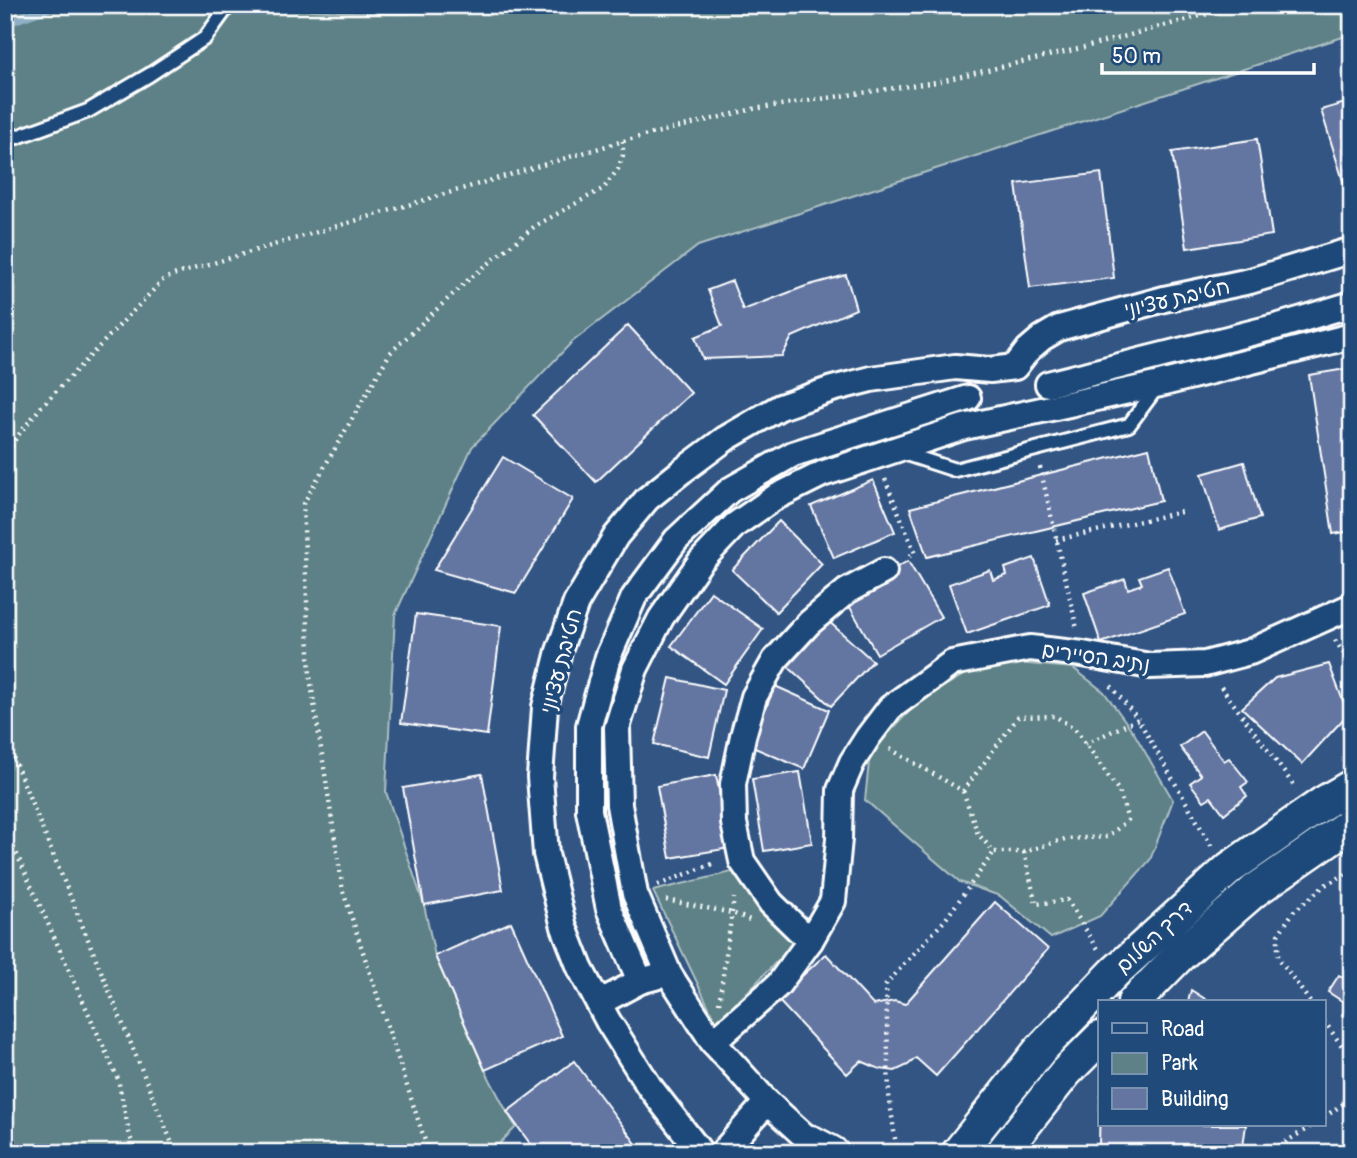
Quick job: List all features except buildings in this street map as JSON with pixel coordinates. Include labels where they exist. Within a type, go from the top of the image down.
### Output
[{"type":"street","name":"חטיבת עציוני","points":[[701,1153],[649,1086],[580,968],[564,928],[546,854],[540,777],[545,707],[559,651],[576,603],[616,536],[647,499],[682,471],[725,439],[780,407],[870,379],[955,367],[990,370],[1015,367],[1028,350],[1059,328],[1164,299],[1250,281],[1352,250]]},
{"type":"street","points":[[1048,384],[1279,326],[1352,304]]},
{"type":"street","points":[[821,1149],[767,1102],[713,1042],[669,974],[635,894],[620,805],[617,728],[635,669],[661,618],[699,562],[735,526],[774,498],[822,474],[964,427],[1160,384],[1352,336]]},
{"type":"street","points":[[1015,367],[1034,374],[1048,384],[1061,405]]},
{"type":"street","points":[[964,427],[968,398],[990,370]]},
{"type":"street","name":"חטיבת עציוני","points":[[640,981],[609,909],[589,811],[589,726],[608,657],[634,597],[676,540],[730,490],[793,454],[968,398]]},
{"type":"street","points":[[810,941],[771,903],[742,861],[734,823],[733,784],[754,697],[775,660],[809,623],[847,591],[884,571]]},
{"type":"street","name":"נתיב הסיירים","points":[[713,1042],[778,985],[810,941],[833,901],[840,790],[852,762],[890,708],[952,663],[1030,648],[1150,666],[1205,664],[1250,652],[1352,606]]},
{"type":"street","name":"דרך השלום","points":[[958,1153],[1040,1050],[1115,972],[1230,868],[1352,786]]},
{"type":"street","name":"דרך השלום","points":[[1136,1000],[1179,956],[1255,891],[1352,824]]},
{"type":"street","points":[[599,1003],[640,981],[669,974]]},
{"type":"street","points":[[1002,1153],[1065,1073],[1098,1040]]},
{"type":"street","points":[[722,1153],[767,1102]]},
{"type":"lane","points":[[17,137],[88,111],[149,75],[205,38],[229,5]]},
{"type":"lane","points":[[893,450],[954,470],[1129,425],[1160,384]]},
{"type":"path","points":[[5,459],[16,438],[41,407],[163,280],[173,275],[623,141],[754,109],[936,82],[1082,48],[1241,5]]},
{"type":"path","points":[[429,1153],[343,891],[310,677],[303,504],[390,353],[467,282],[535,226],[604,188],[618,169],[623,155],[623,141]]},
{"type":"path","points":[[1036,449],[1083,654]]},
{"type":"path","points":[[890,492],[912,547]]},
{"type":"path","points":[[1056,540],[1181,512]]},
{"type":"path","points":[[1205,664],[1312,811]]},
{"type":"path","points":[[868,737],[963,791],[978,834],[994,852],[1024,852],[1065,839],[1107,837],[1128,820],[1119,791],[1075,729],[1055,716],[1018,717],[963,791]]},
{"type":"path","points":[[1085,744],[1138,719],[1206,837]]},
{"type":"path","points":[[5,738],[176,1153]]},
{"type":"path","points":[[5,828],[118,1079],[130,1136],[137,1153]]},
{"type":"path","points":[[897,1153],[889,1095],[886,984],[945,920],[994,852]]},
{"type":"path","points":[[1024,852],[1036,904],[1066,900],[1115,972]]},
{"type":"path","points":[[635,894],[740,853],[713,1042]]},
{"type":"path","points":[[1309,1000],[1278,957],[1278,935],[1294,911],[1325,886],[1352,871]]},
{"type":"path","points":[[635,894],[732,913],[758,922]]},
{"type":"path","points":[[1326,1024],[1352,1060]]},
{"type":"path","points":[[1326,1116],[1352,1098]]},
{"type":"path","points":[[1279,1146],[1310,1126]]},
{"type":"green space","points":[[5,5],[189,5],[399,14],[516,5],[1352,5],[1352,34],[698,246],[572,342],[472,447],[395,615],[386,792],[424,905],[435,956],[485,1070],[516,1127],[490,1153],[5,1153]]},
{"type":"green space","points":[[1017,663],[1073,668],[1104,692],[1134,733],[1173,800],[1150,860],[1100,916],[1051,938],[1000,896],[960,882],[865,800],[870,753],[918,702],[972,670]]},
{"type":"green space","points":[[736,871],[797,940],[717,1024],[653,891]]},
{"type":"waterway","points":[[5,23],[56,5]]}]
